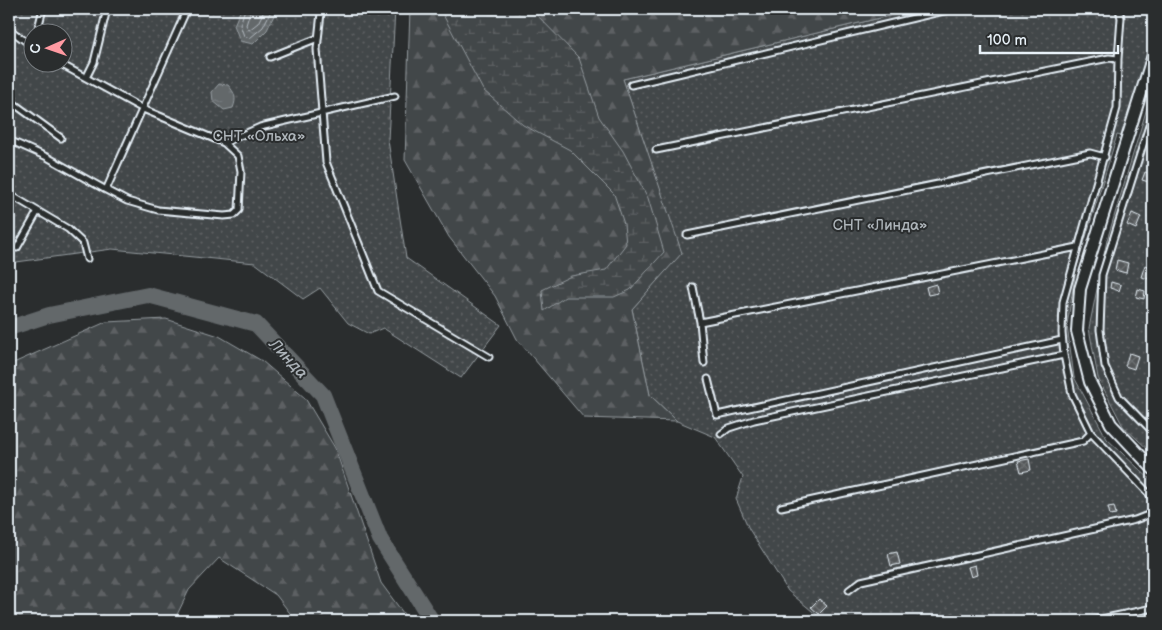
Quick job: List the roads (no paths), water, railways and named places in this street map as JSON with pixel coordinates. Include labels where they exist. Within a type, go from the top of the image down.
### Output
[{"type":"street","points":[[1153,55],[1080,289],[1077,331],[1090,382],[1111,424],[1153,469]]},
{"type":"lane","points":[[40,22],[43,9]]},
{"type":"lane","points":[[86,78],[94,62],[107,9]]},
{"type":"lane","points":[[106,190],[144,109],[187,9]]},
{"type":"lane","points":[[324,9],[321,13],[317,49],[326,162],[378,291],[489,357]]},
{"type":"lane","points":[[632,85],[952,9]]},
{"type":"lane","points":[[1119,9],[1121,18],[1117,108],[1063,302],[1062,340],[1072,394],[1091,433],[1153,498]]},
{"type":"lane","points":[[9,29],[22,39]]},
{"type":"lane","points":[[270,57],[318,38]]},
{"type":"lane","points":[[656,150],[1109,58],[1118,59]]},
{"type":"lane","points":[[9,140],[47,157],[127,201],[158,210],[224,216],[234,215],[239,210],[240,171],[238,156],[224,143],[144,109],[72,70]]},
{"type":"lane","points":[[224,143],[260,127],[395,96]]},
{"type":"lane","points":[[9,100],[61,138]]},
{"type":"lane","points":[[1153,113],[1102,275],[1100,330],[1105,366],[1119,397],[1153,432]]},
{"type":"lane","points":[[687,235],[1090,153],[1104,157]]},
{"type":"lane","points":[[9,194],[68,229],[83,243],[87,259]]},
{"type":"lane","points":[[17,248],[38,211]]},
{"type":"lane","points":[[700,322],[1078,247]]},
{"type":"lane","points":[[693,287],[700,322],[704,363]]},
{"type":"lane","points":[[708,379],[717,415],[1062,340]]},
{"type":"lane","points":[[721,434],[729,428],[754,420],[1064,355]]},
{"type":"lane","points":[[781,508],[1083,441],[1091,433]]},
{"type":"lane","points":[[849,590],[861,581],[1135,520],[1153,513]]},
{"type":"lane","points":[[1092,621],[1153,608]]},
{"type":"water","points":[[241,9],[277,9],[267,30],[253,44],[240,41],[234,25]]},
{"type":"water","points":[[219,84],[228,85],[235,96],[233,108],[224,110],[213,101],[212,92]]},
{"type":"waterway","name":"Линда","points":[[9,328],[49,315],[148,295],[256,324],[323,395],[380,539],[432,621]]},
{"type":"park label","name":"СНТ «Ольха»","points":[[259,136]]},
{"type":"park label","name":"СНТ «Линда»","points":[[880,225]]}]
